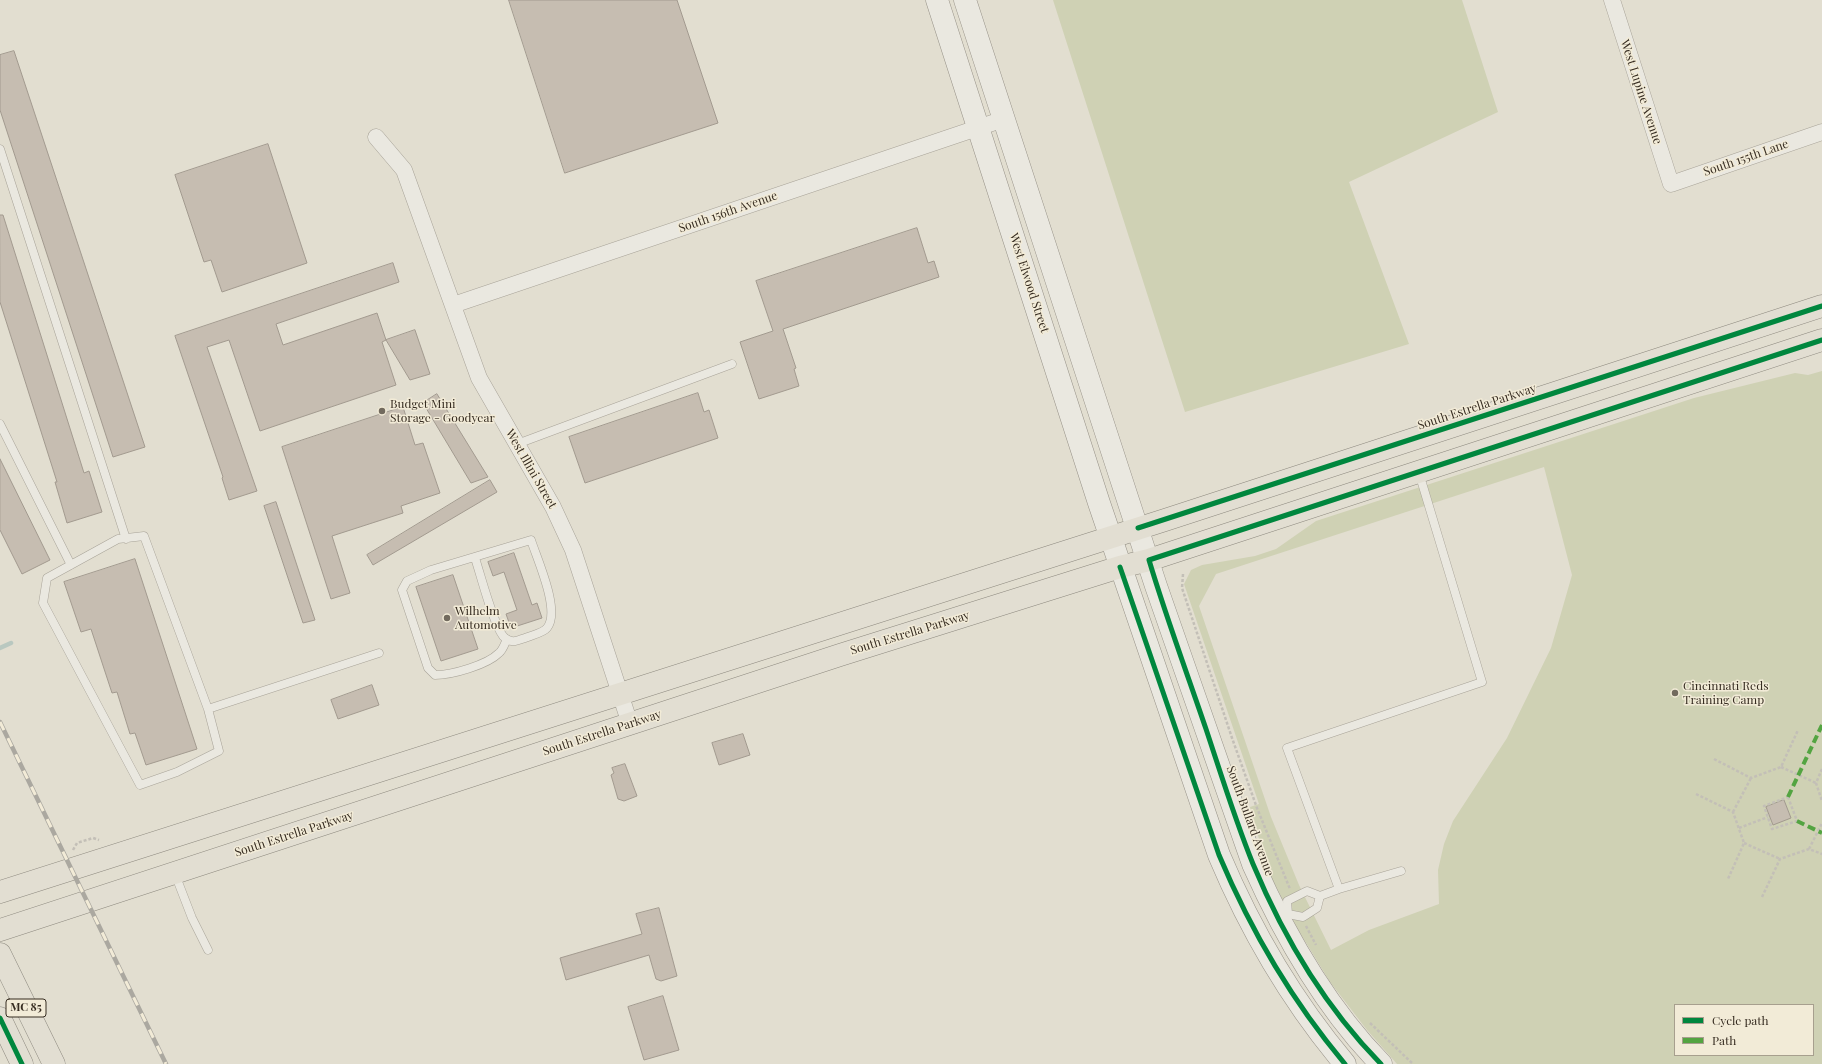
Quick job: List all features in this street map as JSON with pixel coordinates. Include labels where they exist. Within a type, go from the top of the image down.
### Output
[{"type":"main road","name":"West Elwood Street","points":[[937,0],[1120,567]]},
{"type":"main road","points":[[965,0],[1149,560]]},
{"type":"main road","name":"South Estrella Parkway","points":[[0,892],[620,695],[1822,306]]},
{"type":"main road","name":"South Estrella Parkway","points":[[0,930],[840,655],[1120,567],[1149,560],[1822,340]]},
{"type":"main road","name":"South Bullard Avenue","points":[[1149,560],[1241,832],[1256,870],[1283,916],[1303,962],[1323,993],[1348,1027],[1381,1064]]},
{"type":"main road","points":[[1120,567],[1219,855],[1230,882],[1265,950],[1290,991],[1345,1064]]},
{"type":"main road","name":"MC 85","points":[[0,954],[54,1064]]},
{"type":"main road","name":"MC 85","points":[[0,1018],[22,1064]]},
{"type":"street","name":"West Lupine Avenue","points":[[1613,0],[1671,184]]},
{"type":"street","name":"South 156th Avenue","points":[[453,305],[1004,119]]},
{"type":"street","name":"South 155th Lane","points":[[1671,184],[1822,132]]},
{"type":"street","name":"West Illini Street","points":[[376,136],[404,170],[479,378],[553,507],[573,550],[630,724]]},
{"type":"lane","points":[[0,149],[126,539]]},
{"type":"lane","points":[[516,444],[732,364]]},
{"type":"lane","points":[[0,424],[71,565]]},
{"type":"lane","points":[[1339,889],[1287,748],[1482,682],[1419,472]]},
{"type":"lane","points":[[144,536],[208,709],[219,751],[177,772],[140,785],[43,603],[47,578],[71,565],[118,539],[144,536]]},
{"type":"lane","points":[[474,558],[499,628],[507,639],[514,641],[537,634],[546,629],[552,617],[551,603],[531,540],[431,570],[407,581],[402,590],[428,668],[435,676],[446,675],[484,662],[500,653],[507,639]]},
{"type":"lane","points":[[208,709],[380,653]]},
{"type":"lane","points":[[1320,896],[1317,908],[1303,917],[1283,916],[1288,901],[1307,891],[1320,896],[1401,871]]},
{"type":"lane","points":[[174,873],[192,918],[208,950]]},
{"type":"path","points":[[1183,574],[1182,588],[1230,731],[1257,808],[1294,898]]},
{"type":"path","points":[[1733,812],[1751,778],[1780,767],[1798,730]]},
{"type":"path","points":[[1714,759],[1751,778]]},
{"type":"path","points":[[1780,767],[1816,783]]},
{"type":"path","points":[[1822,769],[1816,783],[1822,801]]},
{"type":"path","points":[[1696,794],[1733,812],[1744,843],[1728,879]]},
{"type":"path","points":[[1788,797],[1797,821],[1772,829],[1768,817],[1764,806],[1788,797]]},
{"type":"path","points":[[1739,828],[1768,817]]},
{"type":"path","points":[[1762,897],[1780,859],[1809,848],[1822,823]]},
{"type":"path","points":[[1744,843],[1780,859]]},
{"type":"path","points":[[1809,848],[1822,854]]},
{"type":"path","points":[[1303,917],[1320,951]]},
{"type":"path","points":[[1367,1020],[1413,1064]]},
{"type":"green space","points":[[1053,0],[1462,0],[1498,112],[1349,182],[1409,344],[1185,412]]},
{"type":"green space","name":"Cincinnati Reds Training Camp","points":[[1822,371],[1822,1064],[1397,1064],[1367,1030],[1330,982],[1297,928],[1268,871],[1250,807],[1259,804],[1184,584],[1191,570],[1202,565],[1255,556],[1276,549],[1316,521],[1694,398],[1795,373],[1808,375]],"holes":[[[1544,467],[1572,575],[1551,648],[1507,738],[1453,821],[1444,844],[1438,870],[1439,904],[1369,930],[1331,950],[1299,885],[1271,817],[1199,606],[1216,574]]]},
{"type":"building","points":[[509,0],[677,0],[718,123],[565,173]]},
{"type":"building","points":[[14,51],[145,447],[113,457],[0,110],[0,55]]},
{"type":"building","points":[[268,144],[307,263],[222,292],[211,260],[204,262],[175,175]]},
{"type":"building","points":[[0,215],[3,215],[84,473],[89,471],[102,512],[67,523],[55,482],[57,482],[0,302]]},
{"type":"building","points":[[917,228],[928,263],[934,261],[939,277],[783,329],[796,368],[794,369],[799,386],[759,399],[740,342],[773,331],[756,281]]},
{"type":"building","points":[[393,263],[399,282],[276,324],[283,345],[377,313],[386,340],[382,342],[396,385],[260,431],[229,340],[207,347],[257,491],[229,500],[222,478],[223,477],[175,336]]},
{"type":"building","points":[[415,330],[430,374],[410,380],[386,340]]},
{"type":"building","points":[[698,393],[704,412],[709,410],[718,438],[585,483],[569,437]]},
{"type":"building","points":[[437,394],[488,477],[471,483],[423,403]]},
{"type":"building","points":[[403,407],[415,445],[423,443],[440,493],[401,506],[403,513],[332,536],[350,593],[331,599],[282,447]]},
{"type":"building","points":[[0,459],[50,560],[22,574],[0,530]]},
{"type":"building","points":[[490,480],[497,492],[373,565],[367,555]]},
{"type":"building","points":[[276,502],[315,620],[303,623],[264,506]]},
{"type":"building","points":[[514,553],[532,605],[537,603],[542,618],[511,628],[506,614],[517,610],[504,572],[493,576],[488,562]]},
{"type":"building","points":[[135,559],[197,749],[146,765],[135,733],[130,734],[117,692],[112,693],[91,629],[81,632],[64,582]]},
{"type":"building","name":"Wilhelm Automotive","points":[[453,575],[478,649],[441,661],[416,587]]},
{"type":"building","points":[[372,685],[379,705],[338,719],[331,700]]},
{"type":"building","points":[[743,734],[750,755],[719,765],[712,743]]},
{"type":"building","points":[[625,764],[637,796],[624,801],[618,799],[611,775],[614,773],[612,768]]},
{"type":"building","points":[[1784,800],[1791,818],[1773,825],[1766,807]]},
{"type":"building","points":[[659,908],[677,976],[661,981],[656,979],[649,955],[566,980],[560,958],[642,934],[636,914]]},
{"type":"building","points":[[663,996],[679,1050],[644,1060],[628,1007]]},
{"type":"waterway","points":[[0,648],[11,643]]},
{"type":"railway","points":[[0,722],[166,1064]]},
{"type":"marked path","points":[[1788,797],[1822,725]]},
{"type":"marked path","points":[[1797,821],[1822,833]]},
{"type":"cycle path","points":[[1138,528],[1822,306]]},
{"type":"cycle path","points":[[1381,1064],[1361,1042],[1324,995],[1292,944],[1265,891],[1234,814],[1169,624],[1149,560],[1822,340]]},
{"type":"cycle path","points":[[1120,567],[1219,855],[1231,883],[1259,938],[1290,990],[1307,1015],[1345,1064]]},
{"type":"cycle path","points":[[0,1018],[22,1064]]},
{"type":"place","name":"Budget Mini Storage - Goodyear","points":[[382,411]]},
{"type":"place","name":"Wilhelm Automotive","points":[[447,618]]},
{"type":"place","name":"Cincinnati Reds Training Camp","points":[[1675,693]]}]
